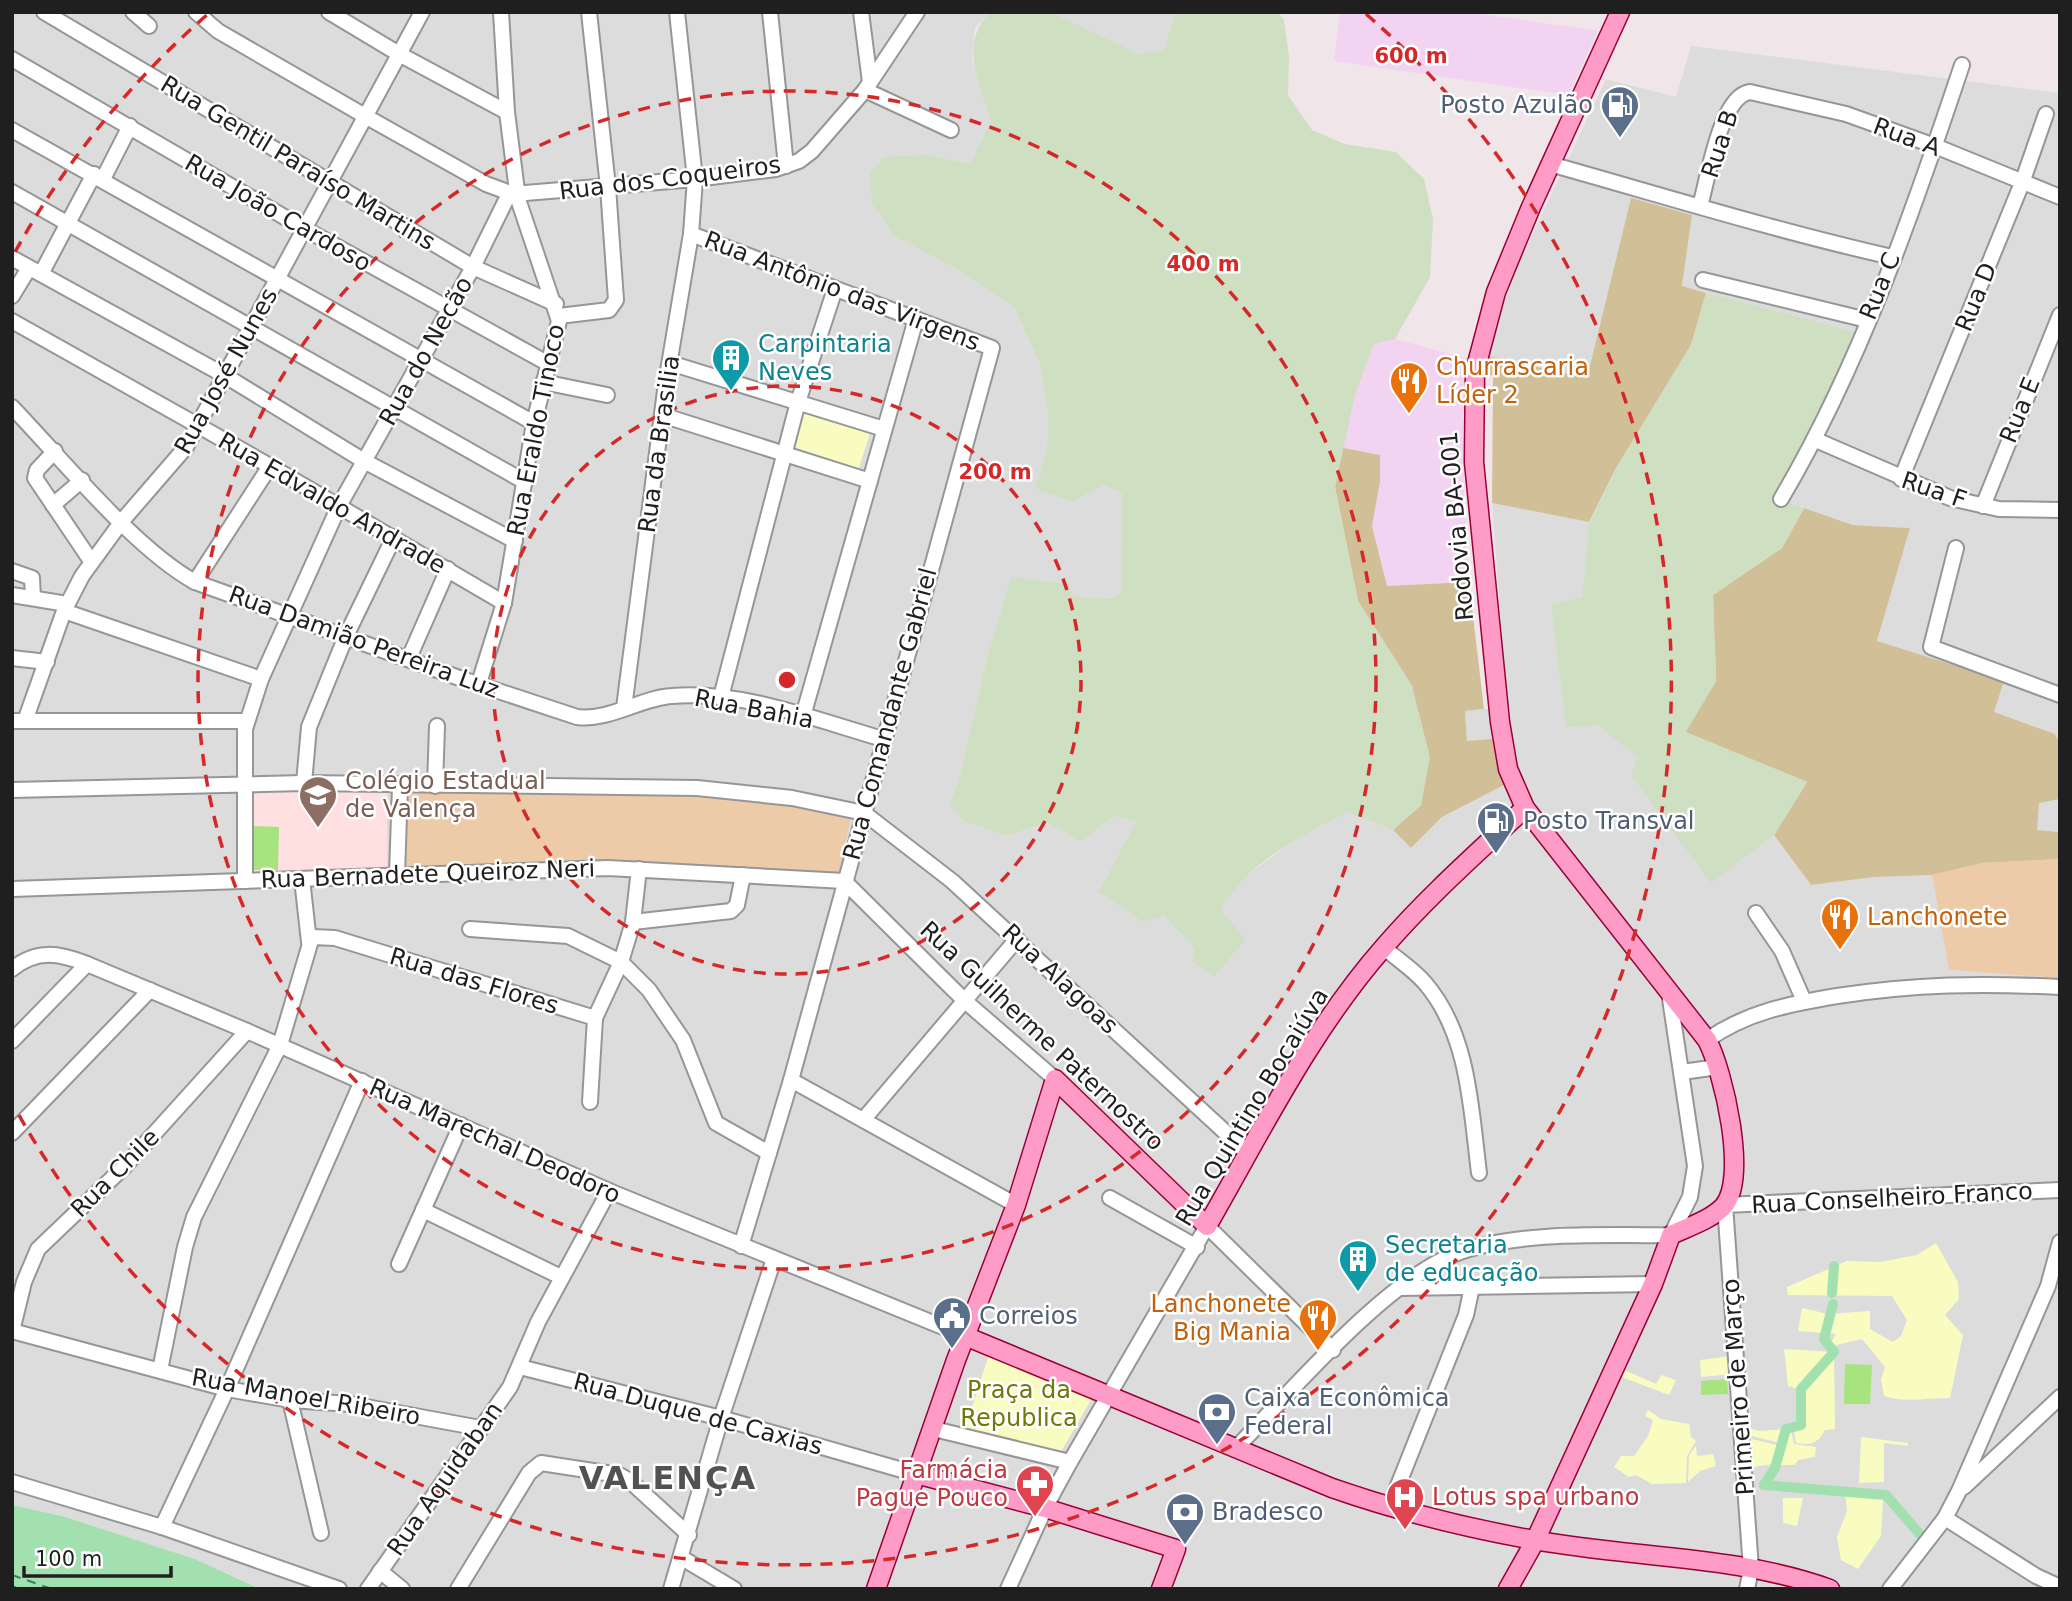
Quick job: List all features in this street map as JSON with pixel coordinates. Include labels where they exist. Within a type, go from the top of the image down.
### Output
[{"type":"main road","name":"Rodovia BA-001","points":[[1620,12],[1550,164],[1493,301],[1473,389],[1474,462],[1500,722],[1508,769],[1525,808],[1707,1040],[1718,1067],[1732,1152],[1731,1189],[1725,1205]]},
{"type":"main road","name":"Rua Quintino Bocaiúva","points":[[1207,1226],[1335,1009],[1383,947],[1434,894],[1525,808]]},
{"type":"main road","points":[[876,1589],[965,1336],[1016,1205],[1055,1079]]},
{"type":"main road","name":"Rua Guilherme Paternostro","points":[[1055,1079],[1207,1226]]},
{"type":"main road","points":[[1508,1589],[1535,1541],[1653,1284],[1671,1234],[1712,1215],[1725,1205]]},
{"type":"main road","points":[[965,1336],[1389,1508],[1535,1541],[1751,1569],[1830,1589]]},
{"type":"main road","points":[[916,1474],[1045,1508],[1176,1549],[1161,1589]]},
{"type":"street","name":"Rua Gentil Paraíso Martins","points":[[44,12],[473,267],[557,310]]},
{"type":"street","points":[[132,12],[149,26]]},
{"type":"street","points":[[196,12],[218,30],[365,116],[486,184],[514,194]]},
{"type":"street","points":[[329,12],[398,54],[507,112]]},
{"type":"street","name":"Rua José Nunes","points":[[19,721],[47,662],[65,607],[91,561],[176,461],[198,426],[422,12]]},
{"type":"street","name":"Rua Eraldo Tinoco","points":[[479,684],[505,603],[534,423],[557,310],[514,194],[502,12]]},
{"type":"street","points":[[557,310],[601,311],[611,309],[616,300],[608,187],[589,12]]},
{"type":"street","name":"Rua da Brasilia","points":[[624,708],[662,415],[691,234],[695,179],[677,12]]},
{"type":"street","points":[[770,12],[786,166]]},
{"type":"street","points":[[861,12],[868,86],[951,130]]},
{"type":"street","name":"Rua dos Coqueiros","points":[[514,194],[695,179],[786,166],[812,151],[868,86],[917,12]]},
{"type":"street","name":"Rua João Cardoso","points":[[12,58],[448,311],[547,363]]},
{"type":"street","name":"Rua C","points":[[1781,499],[1816,440],[1867,320],[1935,146],[1962,65]]},
{"type":"street","name":"Rua A","points":[[1750,92],[1846,114],[1935,146],[2060,197]]},
{"type":"street","name":"Rua B","points":[[1700,206],[1729,107],[1738,96],[1750,92]]},
{"type":"street","name":"Rua D","points":[[1901,479],[2022,183],[2046,114]]},
{"type":"street","points":[[12,296],[35,271],[130,126]]},
{"type":"street","points":[[12,130],[534,423]]},
{"type":"street","points":[[1550,164],[1776,230],[1892,257]]},
{"type":"street","points":[[12,192],[525,482]]},
{"type":"street","name":"Rua do Necão","points":[[245,881],[247,721],[261,679],[339,506],[514,194]]},
{"type":"street","name":"Rua Antônio das Virgens","points":[[691,234],[992,348]]},
{"type":"street","points":[[12,258],[224,375],[364,461],[515,541]]},
{"type":"street","points":[[1703,280],[1867,320]]},
{"type":"street","points":[[721,697],[798,402],[835,289]]},
{"type":"street","name":"Rua E","points":[[1983,506],[2060,315]]},
{"type":"street","points":[[803,716],[916,319]]},
{"type":"street","name":"Rua Edvaldo Andrade","points":[[12,321],[270,466],[505,603]]},
{"type":"street","name":"Rua Comandante Gabriel","points":[[741,1246],[791,1080],[992,348]]},
{"type":"street","points":[[670,363],[884,429]]},
{"type":"street","points":[[543,382],[607,395]]},
{"type":"street","name":"Rua Damião Pereira Luz","points":[[12,407],[122,522],[179,573],[195,582],[577,717],[596,716],[624,708]]},
{"type":"street","points":[[662,415],[870,481]]},
{"type":"street","name":"Rua F","points":[[1816,440],[1933,493],[1983,506],[2060,510]]},
{"type":"street","points":[[55,451],[35,476],[91,561]]},
{"type":"street","points":[[195,582],[270,466]]},
{"type":"street","points":[[53,506],[82,480]]},
{"type":"street","points":[[304,782],[309,727],[346,636],[394,537]]},
{"type":"street","points":[[1956,548],[1930,645],[2060,694]]},
{"type":"street","points":[[409,658],[448,569]]},
{"type":"street","points":[[12,571],[32,578],[33,598]]},
{"type":"street","points":[[12,595],[65,607],[261,679]]},
{"type":"street","points":[[12,658],[47,662]]},
{"type":"street","name":"Rua Bahia","points":[[624,708],[671,696],[721,697],[883,738]]},
{"type":"street","points":[[19,721],[247,721]]},
{"type":"street","points":[[435,786],[438,726]]},
{"type":"street","points":[[12,790],[304,782],[400,786],[697,788],[792,798],[864,813]]},
{"type":"street","points":[[397,875],[400,786]]},
{"type":"street","name":"Rua Alagoas","points":[[864,813],[952,881],[1249,1154]]},
{"type":"street","points":[[590,1102],[595,1018],[621,962],[633,922],[639,869]]},
{"type":"street","name":"Rua Bernadete Queiroz Neri","points":[[12,889],[639,869],[844,881]]},
{"type":"street","points":[[633,922],[731,911],[737,905],[743,875]]},
{"type":"street","points":[[160,1370],[194,1217],[280,1045],[309,942],[302,879]]},
{"type":"street","name":"Rua Guilherme Paternostro","points":[[844,881],[965,1001],[1055,1079]]},
{"type":"street","points":[[1756,913],[1782,951],[1804,1001]]},
{"type":"street","points":[[470,929],[568,936],[621,962],[649,990],[683,1040],[716,1124],[769,1153]]},
{"type":"street","name":"Rua das Flores","points":[[309,942],[314,936],[335,938],[595,1018]]},
{"type":"street","points":[[863,1120],[1017,939]]},
{"type":"street","points":[[1383,947],[1424,982],[1451,1024],[1466,1080],[1479,1173]]},
{"type":"street","name":"Rua Marechal Deodoro","points":[[12,969],[25,958],[57,954],[87,964],[280,1045],[609,1191],[965,1336]]},
{"type":"street","points":[[12,1041],[87,964]]},
{"type":"street","points":[[1707,1040],[1742,1018],[1804,1001],[1938,984],[2060,987]]},
{"type":"street","points":[[1236,1448],[1399,1288],[1453,1254],[1499,1242],[1553,1237],[1671,1234],[1687,1204],[1694,1181],[1690,1124],[1668,989]]},
{"type":"street","points":[[12,1133],[150,990]]},
{"type":"street","name":"Rua Chile","points":[[12,1331],[24,1282],[38,1249],[125,1166],[247,1031]]},
{"type":"street","points":[[1682,1072],[1718,1067]]},
{"type":"street","points":[[791,1080],[1016,1205]]},
{"type":"street","points":[[162,1527],[227,1389],[362,1082]]},
{"type":"street","points":[[399,1264],[461,1125]]},
{"type":"street","name":"Rua Conselheiro Franco","points":[[1725,1205],[2060,1190]]},
{"type":"street","name":"Rua Aquidaban","points":[[368,1589],[520,1367],[561,1277],[609,1191]]},
{"type":"street","points":[[1110,1198],[1197,1247]]},
{"type":"street","name":"Primeiro de Março","points":[[1725,1205],[1751,1569],[1746,1589]]},
{"type":"street","points":[[423,1210],[561,1277]]},
{"type":"street","points":[[1207,1226],[1333,1350]]},
{"type":"street","name":"Rua Quintino Bocaiúva","points":[[1008,1589],[1045,1508],[1070,1462],[1207,1226]]},
{"type":"street","points":[[1890,1589],[1945,1518],[1959,1491],[2054,1288],[2060,1242]]},
{"type":"street","points":[[671,1589],[689,1535],[721,1418],[774,1259]]},
{"type":"street","points":[[1399,1288],[1653,1284]]},
{"type":"street","points":[[1389,1508],[1466,1315],[1472,1287]]},
{"type":"street","name":"Rua Manoel Ribeiro","points":[[12,1331],[227,1389],[290,1400],[350,1404],[480,1428]]},
{"type":"street","name":"Rua Duque de Caxias","points":[[520,1367],[721,1418],[916,1474]]},
{"type":"street","points":[[1959,1491],[2060,1397]]},
{"type":"street","points":[[290,1400],[321,1533]]},
{"type":"street","points":[[934,1429],[1070,1462]]},
{"type":"street","points":[[1979,1444],[1999,1454]]},
{"type":"street","points":[[458,1589],[529,1473],[541,1463],[619,1475],[689,1535]]},
{"type":"street","points":[[12,1482],[162,1527],[339,1589]]},
{"type":"street","points":[[1945,1518],[2036,1576],[2060,1587]]},
{"type":"street","points":[[682,1558],[734,1589]]},
{"type":"street","points":[[380,1571],[402,1589]]},
{"type":"shaded area","points":[[12,12],[989,12],[975,28],[972,60],[991,121],[970,165],[928,155],[895,236],[953,267],[1014,307],[1040,364],[1048,412],[1047,449],[1035,488],[1072,502],[1104,485],[1122,494],[1121,593],[1109,599],[1073,596],[1011,578],[986,661],[962,767],[950,802],[1007,836],[1049,822],[1080,842],[1115,816],[1137,822],[1162,914],[1195,949],[1235,884],[1292,842],[1348,812],[1393,830],[1411,848],[1442,817],[1504,785],[1467,741],[1465,711],[1507,707],[1492,503],[1589,522],[1582,597],[1551,604],[1567,728],[1597,725],[1639,757],[1711,882],[1774,835],[1811,885],[1875,877],[1932,875],[1949,970],[2060,978],[2060,1589],[312,1589],[299,1585],[288,1589],[260,1589],[195,1559],[62,1516],[12,1505]]},
{"type":"shaded area","points":[[989,12],[1050,12],[1139,54],[1164,50],[1176,12],[1278,12],[1284,20],[1289,56],[1288,95],[1312,130],[1345,144],[1396,152],[1424,179],[1433,219],[1430,277],[1395,339],[1374,344],[1355,395],[1335,487],[1358,601],[1412,686],[1430,757],[1421,805],[1393,830],[1348,812],[1294,841],[1260,864],[1232,893],[1221,910],[1245,939],[1214,977],[1192,960],[1195,949],[1163,915],[1143,922],[1099,892],[1136,822],[1115,816],[1080,842],[1048,822],[1007,836],[964,821],[950,803],[962,767],[986,661],[1011,577],[1064,584],[1074,596],[1109,599],[1121,593],[1122,494],[1104,485],[1072,502],[1035,488],[1047,449],[1048,412],[1040,364],[1014,307],[953,267],[895,236],[872,204],[870,173],[883,157],[928,155],[970,164],[991,121],[977,78],[973,52],[980,25]]},
{"type":"shaded area","points":[[1050,12],[1176,12],[1177,18],[1164,50],[1139,55]]},
{"type":"shaded area","points":[[1340,12],[1467,12],[1598,31],[1568,95],[1334,61]]},
{"type":"shaded area","points":[[1691,46],[2060,93],[2060,744],[2055,734],[1994,712],[2004,681],[1877,642],[1910,528],[1853,525],[1782,501],[1857,332],[1682,287],[1692,215],[1631,199],[1587,378],[1488,356],[1513,276],[1606,79],[1676,97]]},
{"type":"shaded area","points":[[1631,198],[1692,215],[1682,286],[1706,293],[1691,345],[1615,470],[1589,522],[1492,503],[1493,376],[1487,374],[1488,356],[1587,378]]},
{"type":"shaded area","points":[[1706,293],[1857,332],[1783,501],[1804,508],[1782,548],[1713,595],[1716,681],[1686,732],[1807,782],[1774,835],[1711,883],[1631,775],[1638,757],[1597,725],[1566,728],[1551,604],[1582,597],[1589,522],[1615,470],[1691,345]]},
{"type":"shaded area","points":[[1395,339],[1469,359],[1464,494],[1469,582],[1387,586],[1372,526],[1380,482],[1343,448],[1355,395],[1374,344]]},
{"type":"shaded area","points":[[1343,448],[1380,455],[1380,482],[1372,526],[1387,586],[1469,582],[1484,709],[1465,711],[1467,741],[1492,739],[1504,785],[1442,817],[1411,848],[1393,830],[1421,805],[1412,686],[1358,601],[1335,487]]},
{"type":"shaded area","points":[[1804,508],[1853,525],[1910,528],[1877,641],[2004,681],[1994,712],[2055,734],[2060,744],[2060,799],[2039,803],[2037,830],[2060,832],[2060,859],[1982,863],[1932,875],[1875,877],[1811,885],[1774,835],[1807,782],[1685,732],[1716,681],[1713,595],[1782,548]]},
{"type":"shaded area","name":"Colégio Estadual de Valença","points":[[249,786],[387,787],[387,871],[249,872]]},
{"type":"shaded area","points":[[404,792],[625,792],[755,798],[851,815],[840,870],[835,874],[403,871]]},
{"type":"shaded area","points":[[2060,799],[2060,832],[2037,830],[2039,803]]},
{"type":"shaded area","points":[[253,826],[279,827],[278,870],[253,870]]},
{"type":"shaded area","points":[[2060,859],[2060,978],[1949,970],[1932,875],[1982,863]]},
{"type":"shaded area","points":[[1845,1364],[1872,1365],[1870,1404],[1844,1404]]},
{"type":"shaded area","points":[[1727,1379],[1728,1394],[1701,1395],[1701,1381]]},
{"type":"shaded area","points":[[12,1505],[62,1516],[195,1559],[260,1589],[12,1589]]},
{"type":"green space","points":[[803,410],[871,430],[858,471],[790,450]]},
{"type":"green space","points":[[1936,1243],[1958,1282],[1959,1299],[1945,1315],[1963,1335],[1950,1398],[1908,1400],[1884,1396],[1881,1380],[1885,1367],[1862,1339],[1828,1347],[1836,1334],[1798,1331],[1802,1308],[1828,1314],[1870,1311],[1870,1329],[1893,1342],[1901,1336],[1907,1320],[1892,1296],[1788,1295],[1787,1287],[1847,1261],[1880,1262],[1917,1255]]},
{"type":"green space","points":[[1784,1349],[1834,1352],[1835,1429],[1825,1430],[1817,1441],[1810,1444],[1796,1443],[1793,1424],[1801,1424],[1801,1390],[1788,1386]]},
{"type":"green space","name":"Praça da Republica","points":[[990,1351],[1095,1393],[1059,1455],[965,1429]]},
{"type":"green space","points":[[1732,1356],[1732,1374],[1701,1377],[1700,1360]]},
{"type":"green space","points":[[1622,1369],[1656,1384],[1661,1375],[1676,1380],[1669,1395],[1619,1376]]},
{"type":"green space","points":[[1648,1410],[1661,1419],[1689,1424],[1691,1437],[1696,1441],[1687,1456],[1686,1483],[1652,1484],[1636,1475],[1629,1477],[1614,1467],[1621,1456],[1634,1456],[1648,1436],[1653,1420],[1645,1416]]},
{"type":"green space","points":[[1790,1426],[1794,1444],[1816,1447],[1815,1457],[1798,1460],[1795,1465],[1777,1465]]},
{"type":"green space","points":[[1748,1428],[1759,1431],[1786,1429],[1785,1438],[1780,1443],[1748,1435]]},
{"type":"green space","points":[[1861,1437],[1908,1443],[1908,1446],[1884,1443],[1884,1482],[1859,1483]]},
{"type":"green space","points":[[1748,1438],[1777,1445],[1774,1464],[1745,1468]]},
{"type":"green space","points":[[1696,1446],[1697,1456],[1713,1454],[1716,1466],[1700,1471],[1688,1482],[1689,1455]]},
{"type":"green space","points":[[1845,1491],[1883,1499],[1881,1536],[1858,1569],[1841,1560],[1837,1537],[1847,1511]]},
{"type":"green space","points":[[1783,1498],[1803,1498],[1797,1526],[1783,1523]]},
{"type":"waterway","points":[[1832,1293],[1834,1266]]},
{"type":"waterway","points":[[1764,1485],[1775,1468],[1786,1429],[1801,1425],[1801,1389],[1834,1352],[1824,1339],[1833,1304]]},
{"type":"waterway","points":[[1764,1485],[1886,1495],[1924,1539]]},
{"type":"ferry route","points":[[12,1575],[52,1589]]},
{"type":"ferry route","points":[[12,1586],[19,1589]]},
{"type":"place","name":"Posto Azulão","points":[[1620,139]]},
{"type":"place","name":"Carpintaria Neves","points":[[731,392]]},
{"type":"place","name":"Churrascaria Líder 2","points":[[1409,415]]},
{"type":"place","name":"Colégio Estadual de Valença","points":[[318,829]]},
{"type":"place","name":"Posto Transval","points":[[1496,855]]},
{"type":"place","name":"Lanchonete","points":[[1840,951]]},
{"type":"place","name":"Secretaria de educação","points":[[1358,1293]]},
{"type":"place","name":"Correios","points":[[952,1350]]},
{"type":"place","name":"Lanchonete Big Mania","points":[[1318,1352]]},
{"type":"place","name":"Caixa Econômica Federal","points":[[1217,1446]]},
{"type":"place","name":"Farmácia Pague Pouco","points":[[1035,1518]]},
{"type":"place","name":"Lotus spa urbano","points":[[1405,1531]]},
{"type":"place","name":"Bradesco","points":[[1185,1546]]},
{"type":"district","name":"VALENÇA","points":[[668,1478]]}]
